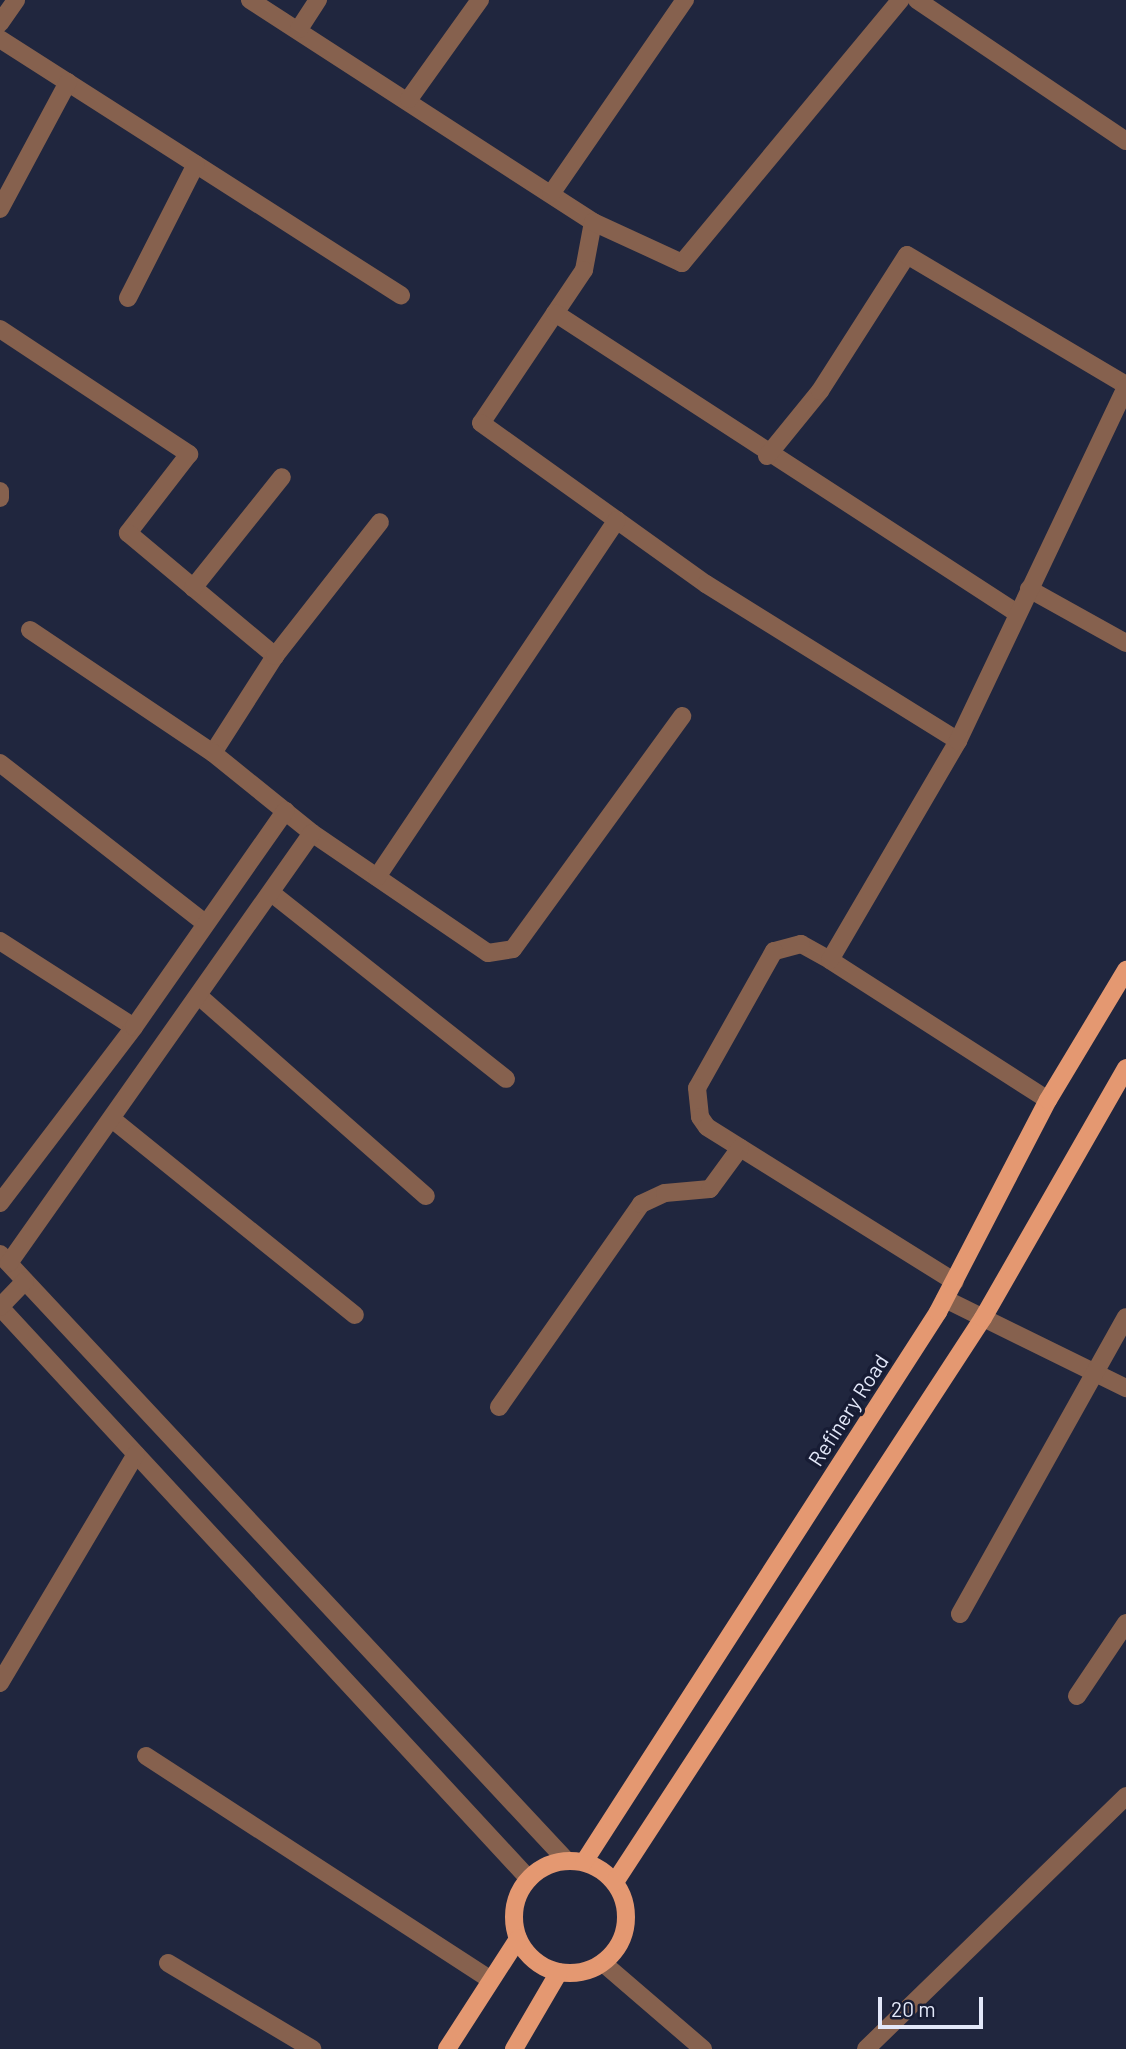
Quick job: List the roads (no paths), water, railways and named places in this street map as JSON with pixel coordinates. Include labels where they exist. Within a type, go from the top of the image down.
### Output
[{"type":"main road","name":"Refinery Road","points":[[575,1861],[945,1299],[1048,1100],[1126,970]]},
{"type":"main road","points":[[615,1882],[983,1318],[1126,1068]]},
{"type":"main road","points":[[575,1861],[615,1882],[627,1919],[623,1938],[603,1963],[559,1972],[541,1965],[518,1939],[515,1903],[529,1879],[575,1861]]},
{"type":"main road","points":[[447,2049],[518,1939]]},
{"type":"main road","points":[[514,2049],[559,1972]]},
{"type":"street","points":[[0,23],[16,0]]},
{"type":"street","points":[[250,0],[409,99],[593,222],[682,263],[900,0]]},
{"type":"street","points":[[299,29],[318,0]]},
{"type":"street","points":[[409,99],[480,0]]},
{"type":"street","points":[[551,194],[685,0]]},
{"type":"street","points":[[917,0],[1126,141]]},
{"type":"street","points":[[0,39],[401,295]]},
{"type":"street","points":[[0,209],[68,82]]},
{"type":"street","points":[[128,298],[196,164]]},
{"type":"street","points":[[593,222],[584,270],[481,422],[706,584],[958,741]]},
{"type":"street","points":[[767,456],[820,391],[907,255],[1126,386],[958,741],[830,960]]},
{"type":"street","points":[[555,313],[767,456],[1017,613]]},
{"type":"street","points":[[0,329],[189,454],[128,533],[275,656]]},
{"type":"street","points":[[194,587],[282,477]]},
{"type":"street","points":[[0,491],[0,498]]},
{"type":"street","points":[[377,877],[617,520]]},
{"type":"street","points":[[213,753],[275,656],[380,522]]},
{"type":"street","points":[[1029,589],[1126,643]]},
{"type":"street","points":[[30,630],[213,753],[312,833],[488,953],[513,949],[682,716]]},
{"type":"street","points":[[0,763],[206,924]]},
{"type":"street","points":[[0,1203],[134,1027],[285,811]]},
{"type":"street","points":[[312,833],[274,895],[112,1119],[5,1259],[575,1861]]},
{"type":"street","points":[[274,895],[506,1079]]},
{"type":"street","points":[[0,941],[134,1027]]},
{"type":"street","points":[[955,1282],[707,1127],[697,1088],[774,951],[801,944],[1048,1100]]},
{"type":"street","points":[[200,997],[426,1196]]},
{"type":"street","points":[[112,1119],[355,1315]]},
{"type":"street","points":[[499,1407],[641,1204],[665,1193],[710,1189],[740,1148]]},
{"type":"street","points":[[25,1281],[0,1307],[529,1879]]},
{"type":"street","points":[[945,1299],[1126,1388]]},
{"type":"street","points":[[960,1614],[1126,1317]]},
{"type":"street","points":[[0,1683],[136,1454]]},
{"type":"street","points":[[1077,1696],[1126,1623]]},
{"type":"street","points":[[146,1756],[491,1980]]},
{"type":"street","points":[[866,2049],[1126,1796]]},
{"type":"street","points":[[168,1963],[312,2049]]},
{"type":"street","points":[[603,1963],[703,2049]]}]
